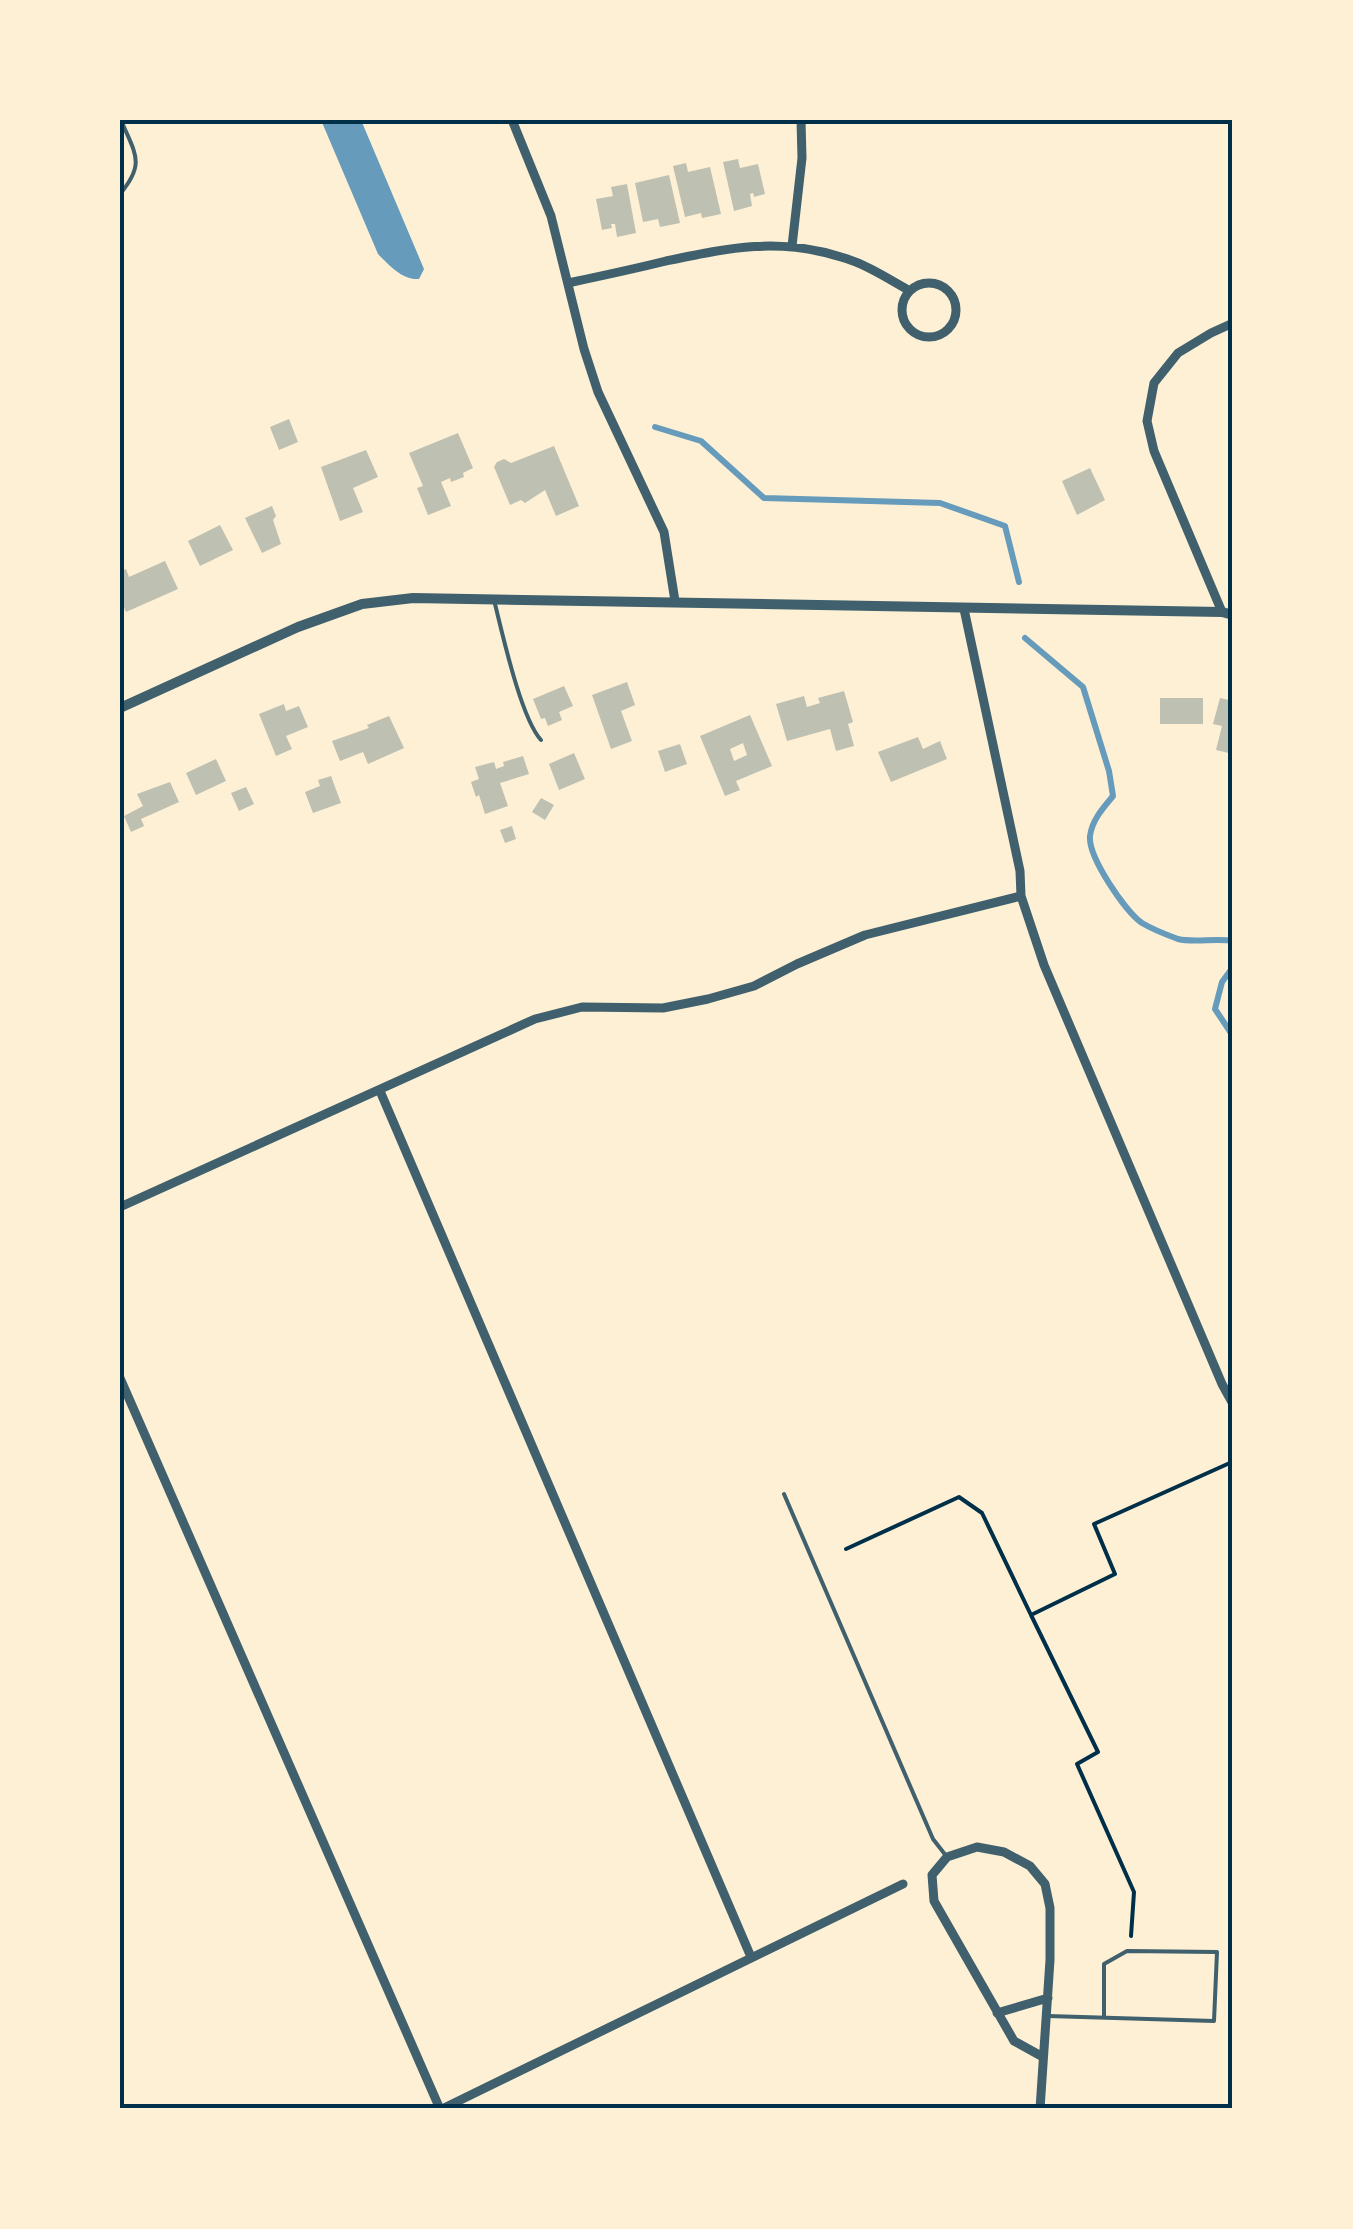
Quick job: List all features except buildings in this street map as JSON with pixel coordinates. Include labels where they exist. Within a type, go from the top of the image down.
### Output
[{"type":"street","points":[[512,120],[551,216],[598,392],[664,532],[675,602]]},
{"type":"street","points":[[792,246],[802,158],[801,120]]},
{"type":"street","points":[[568,283],[761,245],[828,253],[861,264],[910,291]]},
{"type":"street","points":[[932,283],[948,291],[956,308],[951,325],[938,336],[912,332],[902,310],[910,291],[932,283]]},
{"type":"street","points":[[120,708],[298,627],[362,604],[414,598],[1228,614],[1154,451],[1147,421],[1154,383],[1178,353],[1233,323]]},
{"type":"street","points":[[964,608],[1020,871],[1021,896],[1044,965],[1233,1404]]},
{"type":"street","points":[[120,1206],[535,1020],[582,1007],[663,1008],[708,999],[754,986],[865,934],[1021,896]]},
{"type":"street","points":[[380,1091],[751,1957]]},
{"type":"street","points":[[120,1378],[441,2109],[903,1884]]},
{"type":"street","points":[[1040,2109],[1048,1998],[1050,1908],[1045,1884],[1030,1866],[1004,1852],[976,1848],[947,1858],[932,1875],[934,1901],[1014,2041],[1043,2056]]},
{"type":"street","points":[[998,2013],[1048,1998]]},
{"type":"lane","points":[[120,194],[134,175],[137,157],[121,120]]},
{"type":"lane","points":[[494,599],[523,703],[542,740]]},
{"type":"lane","points":[[784,1494],[933,1839],[947,1858]]},
{"type":"lane","points":[[1047,2016],[1214,2021],[1217,1952],[1127,1951],[1104,1964],[1104,2016]]},
{"type":"path","points":[[1031,1615],[1115,1574],[1094,1524],[1232,1462]]},
{"type":"path","points":[[846,1549],[959,1497],[982,1513],[1098,1752],[1077,1764],[1134,1892],[1131,1936]]},
{"type":"water","points":[[321,120],[361,120],[424,269],[419,279],[402,275],[378,254]]},
{"type":"waterway","points":[[655,427],[701,441],[764,498],[940,503],[1005,526],[1019,582]]},
{"type":"waterway","points":[[1025,638],[1083,687],[1113,796],[1093,825],[1091,845],[1118,896],[1142,923],[1169,936],[1233,941]]},
{"type":"waterway","points":[[1233,967],[1222,982],[1215,1009],[1233,1036]]}]
